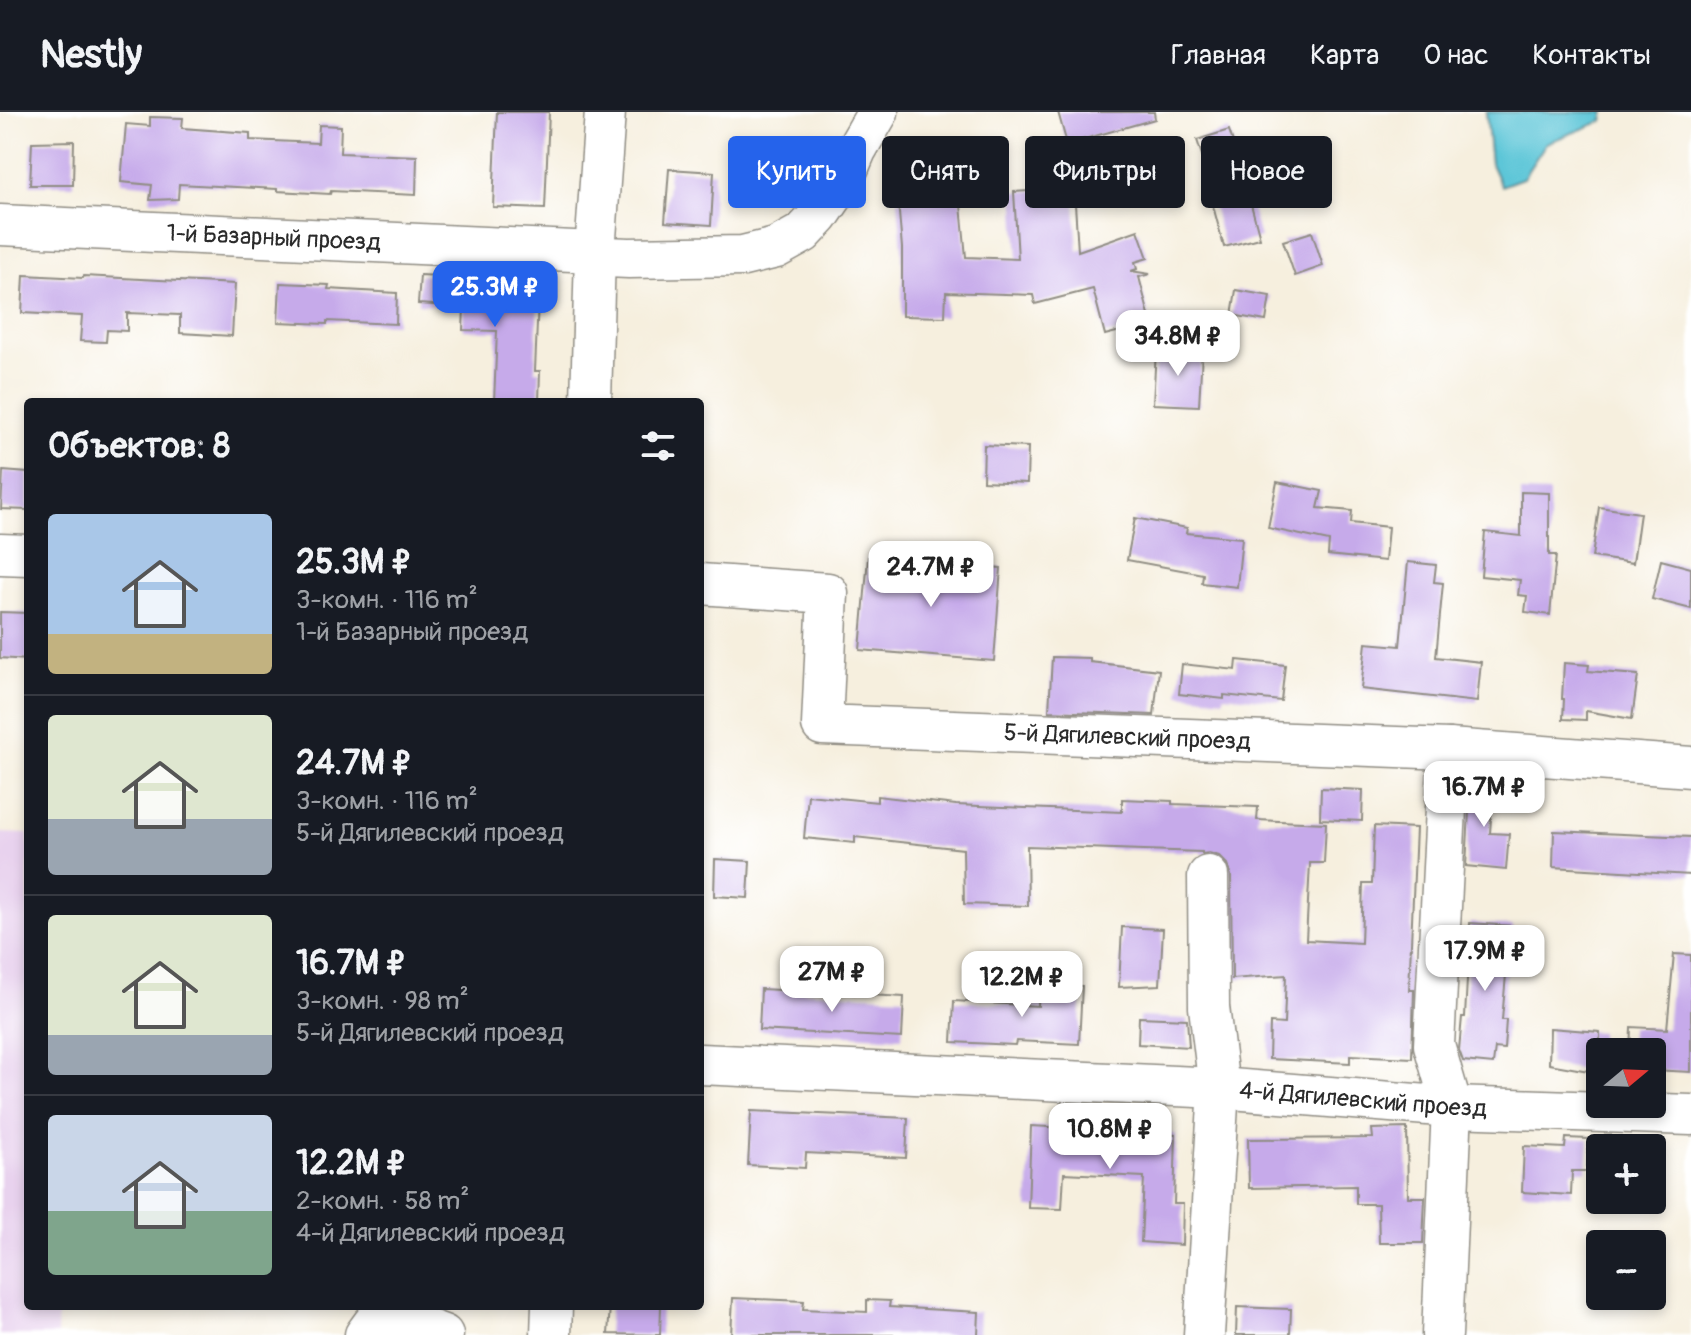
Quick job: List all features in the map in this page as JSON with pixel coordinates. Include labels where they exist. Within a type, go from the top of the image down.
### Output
[{"type":"street","points":[[591,398],[595,252],[605,112]]},
{"type":"street","name":"1-й Базарный проезд","points":[[0,225],[595,252],[606,257],[629,258],[743,256],[776,248],[803,233],[819,216],[843,181],[856,150],[878,112]]},
{"type":"street","points":[[0,554],[24,555]]},
{"type":"street","name":"5-й Дягилевский проезд","points":[[704,584],[828,593],[822,725],[1449,749],[1691,767]]},
{"type":"street","points":[[1442,1335],[1452,1107],[1434,1045],[1449,749]]},
{"type":"street","points":[[1204,1335],[1219,1088],[1209,1007],[1208,876]]},
{"type":"street","name":"4-й Дягилевский проезд","points":[[704,1064],[1219,1088],[1452,1107],[1691,1115]]},
{"type":"street","points":[[551,1335],[552,1310]]},
{"type":"street","points":[[365,1335],[373,1324],[416,1325],[443,1335]]},
{"type":"shaded area","points":[[0,833],[24,834],[24,1310],[58,1310],[57,1335],[0,1335]]},
{"type":"water","points":[[1486,112],[1605,112],[1603,121],[1546,143],[1523,178],[1501,186],[1491,164]]},
{"type":"building","points":[[497,112],[549,112],[545,209],[493,207]]},
{"type":"building","points":[[1058,112],[1154,112],[1155,119],[1095,136],[1065,136]]},
{"type":"building","points":[[150,117],[183,118],[182,128],[250,133],[250,140],[318,143],[319,125],[341,126],[340,153],[417,156],[416,195],[331,191],[330,194],[179,184],[178,199],[150,200],[152,185],[121,182],[126,124],[150,126]]},
{"type":"building","points":[[1229,130],[1231,136],[1210,136]]},
{"type":"building","points":[[74,141],[73,185],[30,185],[32,142]]},
{"type":"building","points":[[669,169],[714,172],[711,225],[665,222]]},
{"type":"building","points":[[1025,191],[1025,208],[1075,208],[1078,251],[1138,230],[1148,258],[1135,262],[1137,269],[1131,271],[1150,274],[1139,277],[1151,323],[1105,335],[1093,289],[1035,304],[1033,295],[946,292],[945,317],[902,316],[899,208],[961,208],[966,257],[1018,259],[1014,192]]},
{"type":"building","points":[[1214,208],[1252,208],[1260,238],[1224,247]]},
{"type":"building","points":[[1312,232],[1323,266],[1295,276],[1283,241]]},
{"type":"building","points":[[24,275],[235,284],[232,336],[180,333],[180,315],[127,313],[127,331],[107,330],[106,342],[80,341],[82,316],[22,313]]},
{"type":"building","points":[[420,275],[500,279],[499,297],[538,299],[535,371],[540,371],[539,398],[494,398],[497,331],[463,330],[464,307],[418,304]]},
{"type":"building","points":[[280,283],[397,293],[396,324],[278,322]]},
{"type":"building","points":[[1236,290],[1270,296],[1266,321],[1232,315]]},
{"type":"building","points":[[1156,350],[1202,352],[1199,406],[1153,404]]},
{"type":"building","points":[[984,445],[1028,447],[1027,483],[983,481]]},
{"type":"building","points":[[3,471],[24,473],[24,510],[1,509]]},
{"type":"building","points":[[1277,482],[1322,491],[1318,508],[1352,511],[1351,523],[1388,527],[1385,561],[1328,555],[1329,541],[1268,528]]},
{"type":"building","points":[[1521,492],[1549,493],[1549,555],[1556,555],[1550,615],[1525,612],[1527,596],[1518,595],[1520,580],[1481,576],[1485,532],[1521,536]]},
{"type":"building","points":[[1599,507],[1640,513],[1633,563],[1592,557]]},
{"type":"building","points":[[1135,518],[1187,528],[1186,533],[1242,538],[1237,587],[1202,583],[1203,574],[1127,560]]},
{"type":"building","points":[[868,557],[1001,568],[994,661],[860,650]]},
{"type":"building","points":[[1661,560],[1691,568],[1691,609],[1652,599]]},
{"type":"building","points":[[1408,562],[1436,565],[1434,582],[1443,583],[1436,657],[1481,662],[1477,702],[1361,689],[1366,643],[1400,646]]},
{"type":"building","points":[[0,612],[24,613],[24,660],[0,658]]},
{"type":"building","points":[[1052,657],[1090,658],[1090,662],[1159,670],[1154,715],[1049,711]]},
{"type":"building","points":[[1237,660],[1285,665],[1281,701],[1179,694],[1182,664],[1236,670]]},
{"type":"building","points":[[1564,663],[1589,665],[1588,671],[1638,675],[1632,719],[1586,711],[1586,720],[1563,719]]},
{"type":"building","points":[[1471,776],[1494,778],[1490,833],[1509,834],[1506,870],[1466,866]]},
{"type":"building","points":[[1321,788],[1363,790],[1362,821],[1320,819]]},
{"type":"building","points":[[808,795],[877,802],[877,796],[956,805],[1122,812],[1122,799],[1172,801],[1172,804],[1258,807],[1257,820],[1326,823],[1324,863],[1310,863],[1306,940],[1361,943],[1363,884],[1372,884],[1374,826],[1416,828],[1409,990],[1414,990],[1412,1058],[1350,1055],[1350,1063],[1269,1059],[1270,1023],[1284,1024],[1286,975],[1232,979],[1231,876],[1227,864],[1219,856],[1202,852],[1027,846],[1028,906],[964,904],[963,849],[855,837],[855,843],[804,838]]},
{"type":"building","points":[[1554,831],[1691,837],[1691,875],[1553,867]]},
{"type":"building","points":[[715,859],[750,861],[748,898],[714,896]]},
{"type":"building","points":[[1470,923],[1513,926],[1502,1020],[1506,1020],[1504,1049],[1495,1048],[1493,1064],[1463,1061],[1459,1050],[1462,1017],[1465,1017]]},
{"type":"building","points":[[1122,927],[1163,929],[1160,985],[1119,987]]},
{"type":"building","points":[[1674,954],[1691,955],[1691,1072],[1666,1071],[1666,1038],[1631,1038],[1631,1027],[1667,1029]]},
{"type":"building","points":[[1039,984],[1082,986],[1079,1044],[952,1042],[954,1001],[1038,1006]]},
{"type":"building","points":[[761,989],[904,997],[902,1038],[759,1030]]},
{"type":"building","points":[[1139,1017],[1187,1019],[1189,1047],[1138,1044]]},
{"type":"building","points":[[1550,1028],[1600,1032],[1600,1038],[1586,1038],[1586,1071],[1549,1064]]},
{"type":"building","points":[[751,1111],[908,1118],[906,1158],[806,1153],[805,1168],[748,1165]]},
{"type":"building","points":[[1031,1126],[1176,1134],[1174,1204],[1183,1204],[1182,1245],[1141,1242],[1144,1177],[1064,1173],[1062,1209],[1028,1208]]},
{"type":"building","points":[[1407,1128],[1408,1197],[1425,1197],[1423,1243],[1379,1243],[1378,1204],[1356,1204],[1356,1186],[1249,1188],[1248,1139],[1373,1138],[1372,1129]]},
{"type":"building","points":[[1566,1138],[1586,1139],[1586,1171],[1572,1171],[1571,1195],[1522,1192],[1524,1146],[1565,1148]]},
{"type":"building","points":[[733,1298],[804,1301],[803,1309],[867,1312],[867,1300],[890,1301],[889,1307],[979,1312],[978,1335],[731,1335]]},
{"type":"building","points":[[1237,1307],[1291,1309],[1290,1335],[1236,1335]]},
{"type":"building","points":[[610,1310],[661,1310],[660,1335],[608,1334]]}]
